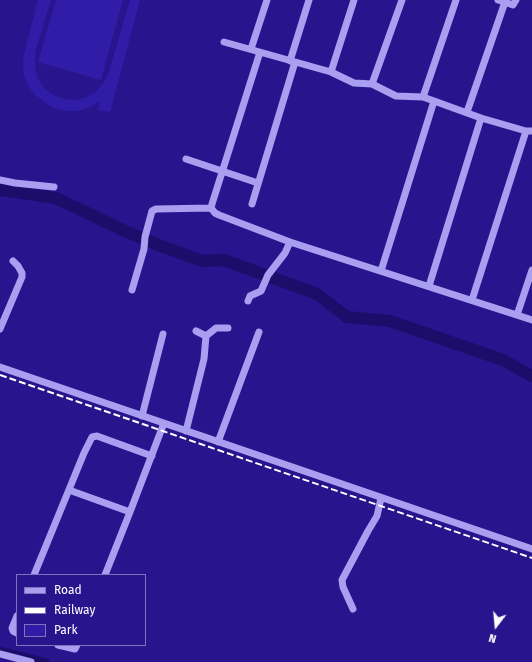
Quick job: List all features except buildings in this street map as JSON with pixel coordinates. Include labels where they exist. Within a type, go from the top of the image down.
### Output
[{"type":"street","points":[[251,49],[267,0]]},
{"type":"street","points":[[252,204],[309,0]]},
{"type":"street","points":[[331,72],[354,0]]},
{"type":"street","points":[[372,84],[402,0]]},
{"type":"street","points":[[423,97],[456,0]]},
{"type":"street","points":[[467,112],[502,1],[513,5],[516,0]]},
{"type":"street","points":[[224,42],[331,72],[354,83],[372,84],[396,96],[423,97],[481,118],[529,131],[472,300]]},
{"type":"street","points":[[211,208],[260,52]]},
{"type":"street","points":[[381,271],[434,101]]},
{"type":"street","points":[[429,286],[481,118]]},
{"type":"street","points":[[186,159],[258,183]]},
{"type":"street","points":[[0,180],[54,187]]},
{"type":"street","points":[[132,290],[144,249],[147,229],[152,212],[158,209],[211,208],[219,216],[290,242],[532,320]]},
{"type":"street","points":[[248,301],[250,296],[260,292],[268,275],[285,252],[290,242]]},
{"type":"street","points":[[0,329],[22,277],[22,273],[13,261]]},
{"type":"street","points":[[517,315],[532,270]]},
{"type":"street","points":[[186,431],[203,365],[206,336],[216,328],[228,328]]},
{"type":"street","points":[[196,331],[206,336]]},
{"type":"street","points":[[218,442],[259,332]]},
{"type":"street","points":[[142,416],[163,334]]},
{"type":"street","points":[[0,367],[532,549]]},
{"type":"street","points":[[105,574],[164,423]]},
{"type":"street","points":[[34,574],[90,439],[94,436],[152,456]]},
{"type":"street","points":[[69,490],[130,512]]},
{"type":"street","points":[[353,608],[343,586],[342,580],[377,516],[381,498]]},
{"type":"street","points":[[16,618],[12,628],[13,631],[16,632]]},
{"type":"street","points":[[62,646],[75,649],[76,646]]},
{"type":"street","points":[[0,654],[14,660],[31,662]]},
{"type":"green space","points":[[38,0],[51,0],[35,52],[37,77],[44,88],[55,96],[64,99],[76,100],[87,97],[96,92],[102,85],[108,75],[130,0],[140,0],[110,112],[98,110],[100,101],[88,108],[77,111],[66,111],[53,108],[35,95],[29,87],[24,76],[24,54]]},
{"type":"green space","points":[[56,0],[123,0],[101,80],[38,62]]},
{"type":"waterway","points":[[0,190],[56,198],[127,232],[161,246],[202,261],[224,260],[317,294],[347,317],[390,321],[503,360],[532,376]]},
{"type":"waterway","points":[[0,650],[46,662]]},
{"type":"railway","points":[[0,375],[532,558]]}]
